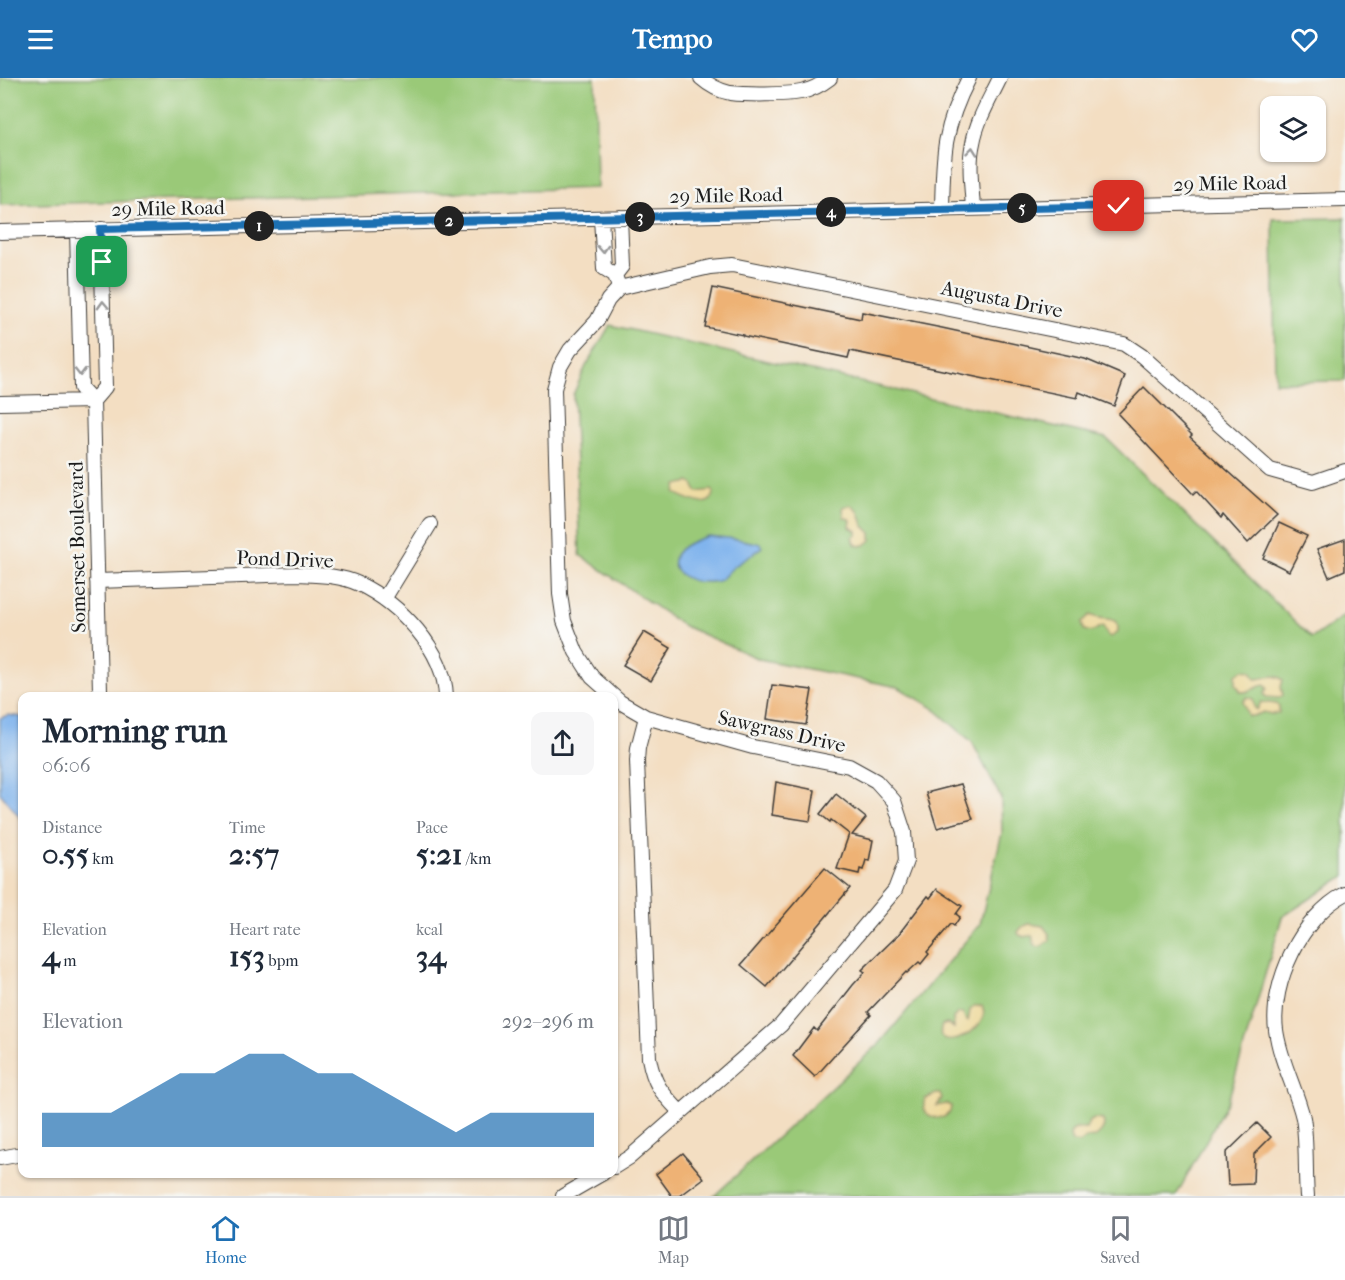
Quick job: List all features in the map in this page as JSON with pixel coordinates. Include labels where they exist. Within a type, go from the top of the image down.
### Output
[{"type":"street","points":[[701,78],[712,86],[730,93],[800,92],[822,84],[830,78]]},
{"type":"street","points":[[942,210],[943,158],[947,130],[956,103],[969,78]]},
{"type":"street","points":[[973,209],[972,144],[980,120],[1000,78]]},
{"type":"street","name":"29 Mile Road","points":[[0,232],[1345,200]]},
{"type":"street","points":[[601,218],[604,268],[617,282],[622,266],[620,217]]},
{"type":"street","name":"Somerset Boulevard","points":[[93,401],[105,387],[100,229]]},
{"type":"street","name":"Somerset Boulevard","points":[[77,230],[81,388],[93,401],[100,691]]},
{"type":"street","name":"Augusta Drive","points":[[617,282],[732,265],[1124,344],[1142,356],[1270,471],[1313,482],[1345,471]]},
{"type":"street","name":"Sawgrass Drive","points":[[609,692],[592,677],[576,652],[564,621],[560,594],[554,389],[560,367],[570,350],[597,321],[617,282]]},
{"type":"street","points":[[80,339],[104,338]]},
{"type":"street","points":[[0,403],[93,401]]},
{"type":"street","points":[[384,600],[430,524]]},
{"type":"street","name":"Pond Drive","points":[[98,581],[296,574],[326,576],[358,584],[384,600],[405,617],[421,636],[436,659],[446,683],[446,692]]},
{"type":"street","name":"Sawgrass Drive","points":[[618,700],[646,717],[753,747],[849,766],[876,781],[894,801],[904,832],[906,861],[895,890],[781,1025],[630,1157],[618,1164]]},
{"type":"street","points":[[646,717],[637,761],[649,1058],[651,1072],[659,1091],[680,1112]]},
{"type":"street","points":[[1306,1196],[1303,1119],[1281,1053],[1276,1029],[1277,1001],[1282,975],[1295,945],[1313,921],[1337,898],[1345,894]]},
{"type":"street","points":[[0,1158],[18,1155]]},
{"type":"street","points":[[564,1196],[595,1178]]},
{"type":"green space","points":[[0,78],[595,78],[597,188],[0,205]]},
{"type":"green space","points":[[1345,218],[1345,381],[1275,382],[1273,219]]},
{"type":"green space","points":[[610,325],[1106,438],[1312,638],[1345,615],[1345,876],[1282,917],[1228,1101],[1176,1196],[714,1196],[880,1043],[980,924],[1002,833],[1001,798],[972,742],[932,707],[898,687],[759,659],[684,626],[580,555],[573,395],[586,366]]},
{"type":"sand","points":[[689,482],[693,484],[697,492],[712,490],[714,493],[712,499],[703,503],[675,493],[677,485]]},
{"type":"sand","points":[[851,505],[859,512],[863,525],[871,533],[871,540],[865,545],[855,544],[853,537],[857,535],[857,531],[850,527],[851,520],[844,517],[843,507]]},
{"type":"sand","points":[[1090,615],[1114,620],[1118,632],[1111,637],[1108,636],[1103,626],[1091,632],[1084,630],[1082,623]]},
{"type":"sand","points":[[1243,670],[1251,671],[1255,679],[1273,676],[1280,678],[1283,680],[1281,687],[1283,695],[1279,698],[1266,697],[1265,685],[1241,692],[1236,684],[1236,675]]},
{"type":"sand","points":[[1247,697],[1253,699],[1257,710],[1261,702],[1277,704],[1279,713],[1264,712],[1248,716],[1243,702]]},
{"type":"sand","points":[[1029,924],[1043,926],[1050,940],[1038,947],[1034,944],[1032,935],[1025,937],[1019,935],[1018,932],[1022,927]]},
{"type":"sand","points":[[973,1006],[982,1006],[984,1015],[980,1023],[962,1037],[945,1040],[941,1035],[942,1025],[948,1024],[954,1028],[953,1018],[958,1013],[963,1013],[968,1021]]},
{"type":"sand","points":[[940,1094],[942,1098],[937,1106],[946,1104],[951,1106],[950,1112],[944,1117],[931,1116],[925,1112],[925,1099]]},
{"type":"sand","points":[[1094,1119],[1103,1120],[1100,1134],[1086,1138],[1080,1143],[1072,1142],[1070,1136],[1072,1131],[1086,1129],[1089,1122]]},
{"type":"water","points":[[708,536],[737,539],[761,544],[762,547],[718,581],[698,582],[681,575],[674,566],[676,554],[686,545]]},
{"type":"water","points":[[8,715],[18,716],[18,815],[0,793],[0,718]]},
{"type":"building","points":[[713,288],[861,319],[862,312],[942,328],[1085,359],[1125,376],[1114,406],[1079,392],[1077,398],[850,351],[848,358],[743,336],[705,327]]},
{"type":"building","points":[[1144,387],[1192,435],[1190,437],[1277,515],[1248,543],[1223,515],[1221,518],[1196,491],[1193,494],[1118,414]]},
{"type":"building","points":[[1279,523],[1307,536],[1289,571],[1263,558]]},
{"type":"building","points":[[1345,539],[1345,570],[1329,577],[1317,549]]},
{"type":"building","points":[[644,632],[671,648],[651,681],[623,665]]},
{"type":"building","points":[[772,685],[812,690],[806,725],[767,719]]},
{"type":"building","points":[[776,782],[815,790],[810,821],[772,815]]},
{"type":"building","points":[[961,784],[973,819],[937,828],[926,793]]},
{"type":"building","points":[[836,794],[866,818],[852,835],[873,840],[869,861],[866,860],[859,874],[837,869],[849,834],[820,814]]},
{"type":"building","points":[[825,868],[850,888],[767,987],[741,965]]},
{"type":"building","points":[[937,889],[962,906],[956,914],[960,917],[954,926],[951,924],[927,952],[929,954],[921,964],[919,962],[906,972],[868,1012],[871,1015],[815,1077],[793,1056],[814,1028],[817,1031],[865,972],[862,970],[898,935],[928,896],[930,898]]},
{"type":"building","points":[[1257,1123],[1271,1137],[1254,1154],[1253,1184],[1228,1185],[1226,1153]]},
{"type":"building","points":[[683,1153],[704,1178],[680,1196],[672,1196],[656,1174]]},
{"type":"route","points":[[102,262],[100,229],[1119,206]]}]
